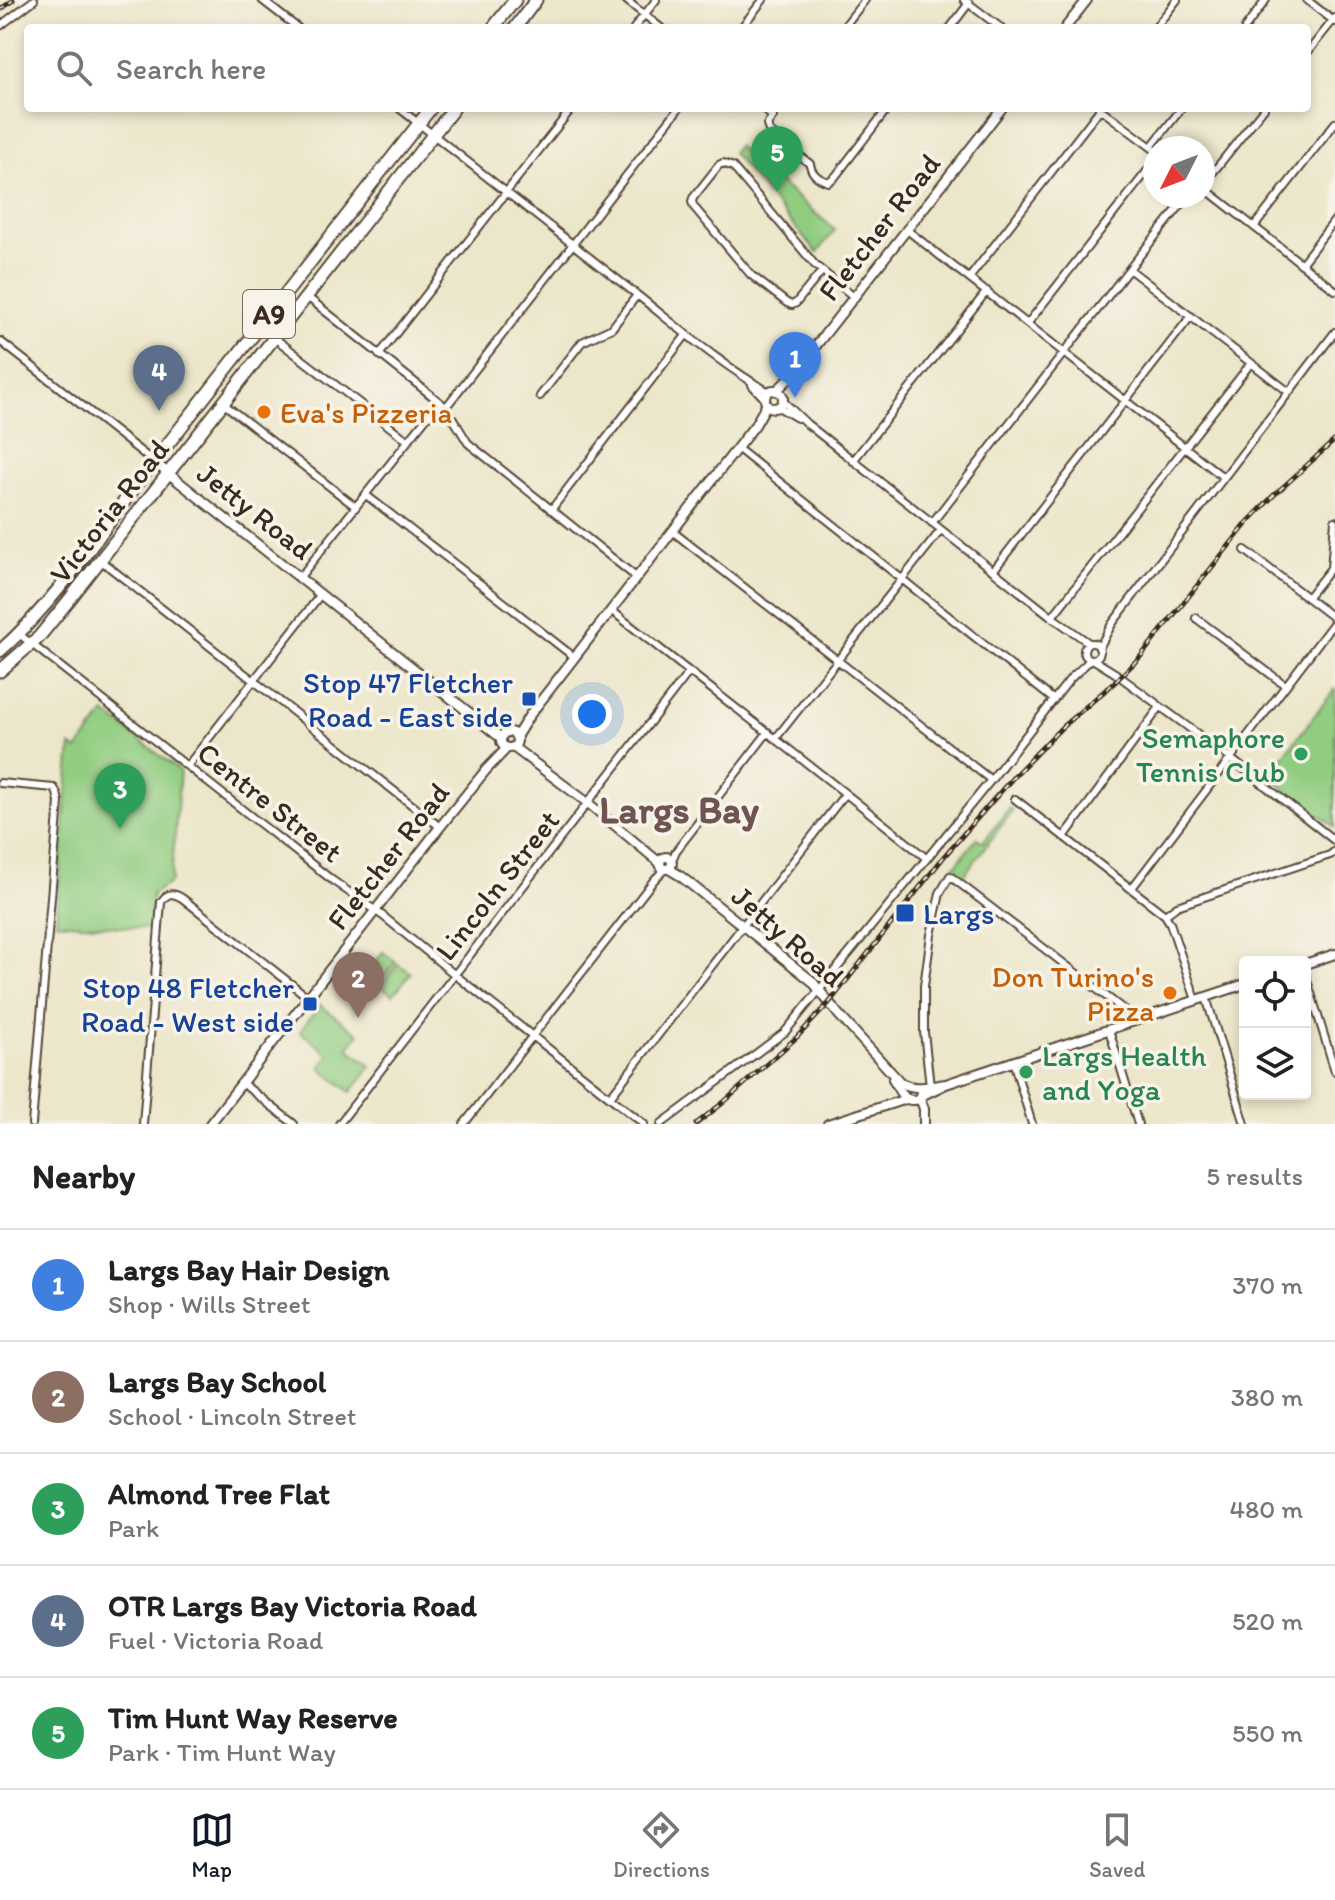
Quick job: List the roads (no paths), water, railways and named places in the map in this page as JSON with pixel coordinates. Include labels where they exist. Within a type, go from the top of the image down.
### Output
[{"type":"highway","points":[[496,24],[515,0]]},
{"type":"highway","points":[[518,24],[536,0]]},
{"type":"highway","name":"Victoria Road","points":[[0,651],[55,592],[428,112]]},
{"type":"highway","name":"Victoria Road","points":[[0,671],[32,644],[100,560],[451,112]]},
{"type":"street","points":[[0,26],[34,0]]},
{"type":"street","points":[[262,0],[293,24]]},
{"type":"street","points":[[626,0],[656,24]]},
{"type":"street","points":[[637,24],[656,0]]},
{"type":"street","points":[[744,24],[763,0]]},
{"type":"street","points":[[846,24],[865,0]]},
{"type":"street","points":[[1068,24],[1087,0]]},
{"type":"street","points":[[1158,24],[1177,0]]},
{"type":"street","points":[[1248,24],[1266,0]]},
{"type":"street","points":[[1307,0],[1334,20],[1311,48]]},
{"type":"street","points":[[952,24],[966,2],[996,24]]},
{"type":"street","points":[[404,112],[1052,617],[1115,673],[1335,841]]},
{"type":"street","points":[[379,355],[569,112]]},
{"type":"street","points":[[446,407],[676,112]]},
{"type":"street","points":[[767,112],[773,117]]},
{"type":"street","points":[[777,112],[767,125],[769,131],[810,164],[810,169],[820,179],[828,182],[885,112]]},
{"type":"street","name":"Fletcher Road","points":[[210,1124],[999,112]]},
{"type":"street","points":[[970,277],[1097,112]]},
{"type":"street","points":[[1105,112],[1143,140]]},
{"type":"street","points":[[1162,136],[1179,112]]},
{"type":"street","points":[[1215,171],[1261,112]]},
{"type":"street","points":[[1254,227],[1335,123]]},
{"type":"street","points":[[822,271],[796,303],[787,303],[751,275],[694,207],[693,198],[719,165],[723,163],[733,167],[822,271],[854,297]]},
{"type":"street","points":[[1028,323],[1143,176]]},
{"type":"street","points":[[1215,196],[1334,290]]},
{"type":"street","points":[[932,523],[1178,208]]},
{"type":"street","points":[[1301,264],[1335,220]]},
{"type":"street","points":[[907,230],[1223,477]]},
{"type":"street","points":[[1129,269],[1289,392]]},
{"type":"street","points":[[853,461],[987,291]]},
{"type":"street","points":[[540,396],[582,342],[612,328],[637,295]]},
{"type":"street","points":[[306,296],[446,407],[468,443],[636,577]]},
{"type":"street","points":[[993,571],[1191,316]]},
{"type":"street","points":[[259,326],[407,440]]},
{"type":"street","points":[[661,1124],[785,1032],[830,981],[1054,700],[1335,333]]},
{"type":"street","points":[[551,510],[687,334]]},
{"type":"street","name":"Jetty Road","points":[[0,341],[804,974],[911,1094],[924,1123]]},
{"type":"street","points":[[1052,617],[1251,363]]},
{"type":"street","points":[[300,577],[439,402]]},
{"type":"street","points":[[224,404],[356,507]]},
{"type":"street","points":[[737,448],[1054,700]]},
{"type":"street","points":[[366,495],[574,657]]},
{"type":"street","points":[[1307,598],[1331,568],[1335,521]]},
{"type":"street","points":[[776,738],[941,530]]},
{"type":"street","points":[[672,531],[991,780]]},
{"type":"street","points":[[1132,888],[1335,620],[1245,550]]},
{"type":"street","points":[[100,560],[440,827]]},
{"type":"street","points":[[188,765],[321,594]]},
{"type":"street","points":[[611,610],[926,858]]},
{"type":"street","points":[[1196,618],[1285,685]]},
{"type":"street","name":"Centre Street","points":[[19,634],[383,916],[644,1124]]},
{"type":"street","name":"Lincoln Street","points":[[339,1124],[689,672]]},
{"type":"street","points":[[1064,837],[1160,707]]},
{"type":"street","points":[[464,1124],[768,732]]},
{"type":"street","points":[[0,783],[54,788],[59,802],[32,1124]]},
{"type":"street","points":[[610,1097],[845,794]]},
{"type":"street","points":[[1015,799],[1165,915],[1196,1000]]},
{"type":"street","points":[[1165,915],[1177,906],[1335,851]]},
{"type":"street","points":[[930,1086],[924,1032],[924,986],[940,893],[950,876],[1137,1020]]},
{"type":"street","points":[[143,1124],[161,902],[166,895],[182,898],[309,998]]},
{"type":"street","points":[[1311,962],[1335,954]]},
{"type":"street","points":[[911,1094],[1239,986]]},
{"type":"street","points":[[1311,993],[1335,1071]]},
{"type":"street","points":[[1206,997],[1245,1124]]},
{"type":"street","points":[[1109,1030],[1138,1124]]},
{"type":"street","points":[[1013,1061],[1032,1124]]},
{"type":"street","points":[[242,1083],[294,1124]]},
{"type":"street","points":[[828,1124],[930,1086],[946,1084]]},
{"type":"railway","points":[[0,10],[13,0]]},
{"type":"railway","points":[[696,1124],[797,1037],[829,1003],[946,854],[1016,774],[1062,727],[1141,656],[1248,522],[1335,440]]},
{"type":"place","name":"Tim Hunt Way Reserve","points":[[777,192]]},
{"type":"place","name":"Largs Bay Hair Design","points":[[795,398]]},
{"type":"place","name":"OTR Largs Bay Victoria Road","points":[[159,411]]},
{"type":"place","name":"Eva's Pizzeria","points":[[264,412]]},
{"type":"place","name":"Stop 47 Fletcher Road - East side","points":[[529,699]]},
{"type":"place","name":"Semaphore Tennis Club","points":[[1301,754]]},
{"type":"place","name":"Almond Tree Flat","points":[[120,829]]},
{"type":"place","name":"Largs","points":[[905,913]]},
{"type":"place","name":"Don Turino's Pizza","points":[[1170,993]]},
{"type":"place","name":"Stop 48 Fletcher Road - West side","points":[[310,1004]]},
{"type":"place","name":"Largs Bay School","points":[[358,1018]]},
{"type":"place","name":"Largs Health and Yoga","points":[[1026,1072]]},
{"type":"district","name":"Largs Bay","points":[[679,810]]}]
